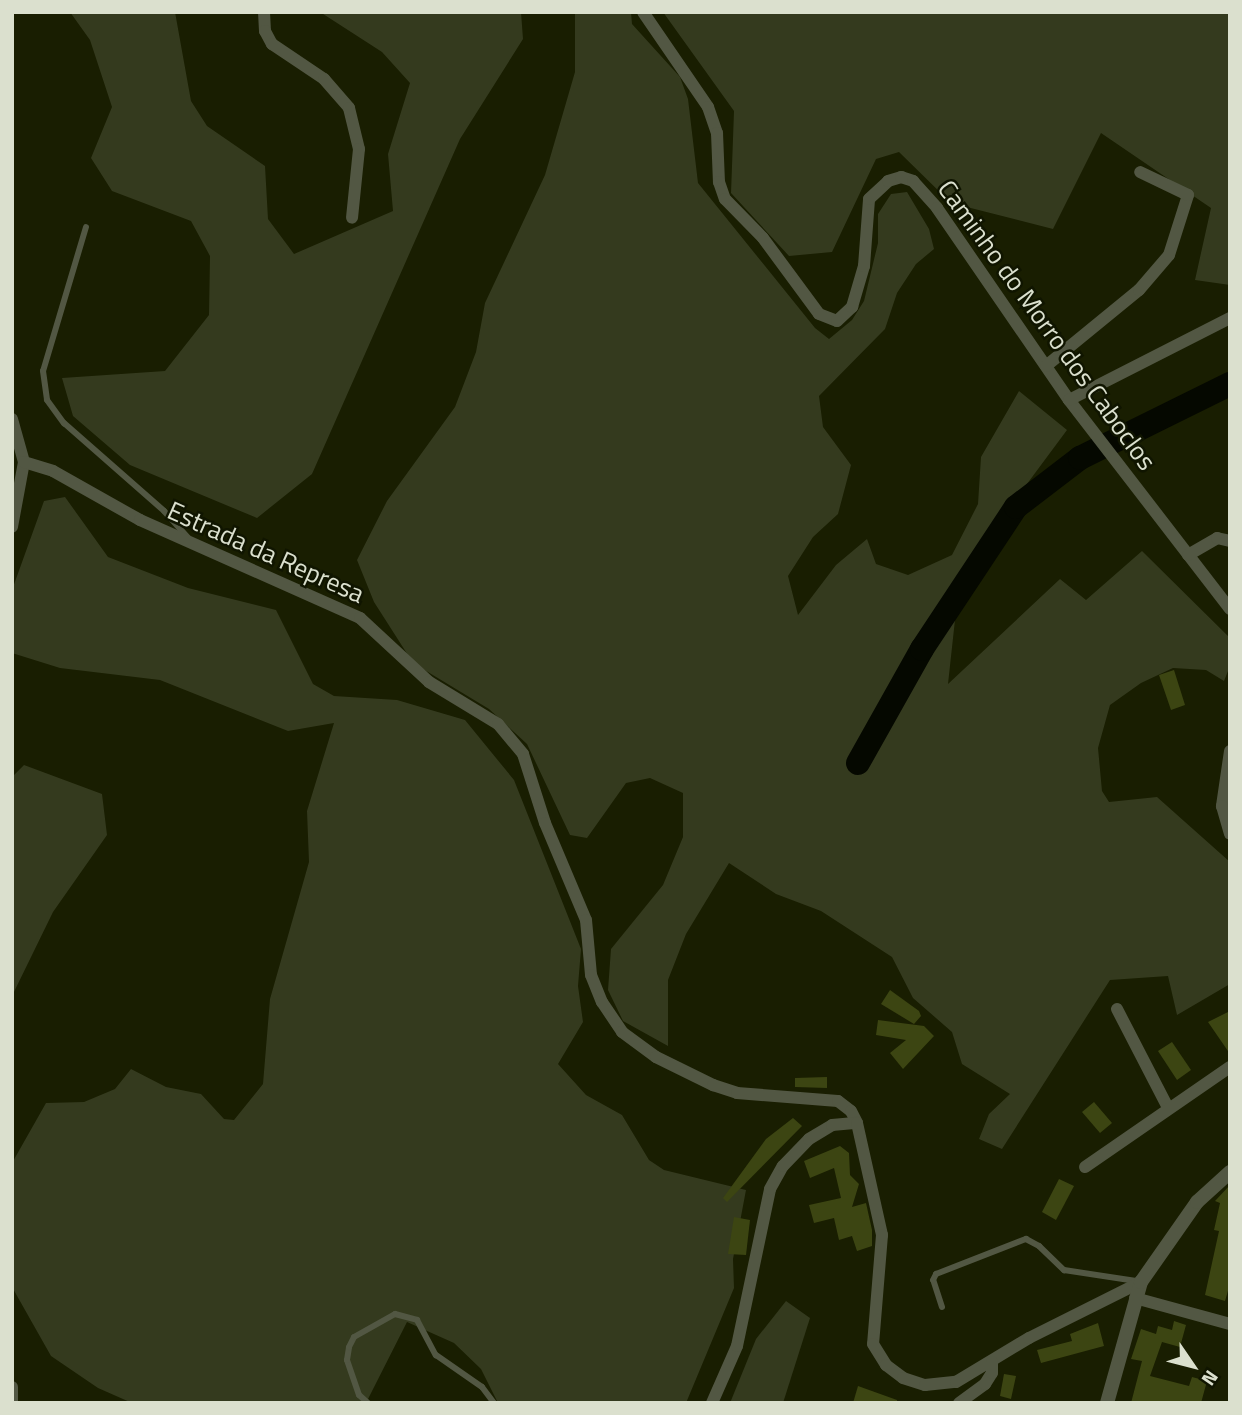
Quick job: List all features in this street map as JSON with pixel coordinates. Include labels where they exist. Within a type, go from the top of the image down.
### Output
[{"type":"street","points":[[264,12],[265,31],[272,44],[324,79],[349,108],[359,149],[352,218]]},
{"type":"street","name":"Caminho do Morro dos Caboclos","points":[[643,12],[708,107],[717,134],[719,182],[725,199],[762,238],[819,314],[837,321],[852,307],[864,266],[869,199],[888,181],[901,177],[913,181],[937,208],[1072,404],[1230,609]]},
{"type":"street","points":[[1046,366],[1139,290],[1169,255],[1188,195],[1140,172]]},
{"type":"street","points":[[1072,404],[1230,318]]},
{"type":"street","points":[[12,419],[23,462],[12,527]]},
{"type":"street","name":"Estrada da Represa","points":[[23,462],[54,471],[194,544],[360,618],[429,682],[513,738],[586,920],[592,975],[602,1002],[632,1041],[656,1057],[737,1093],[838,1101],[852,1111],[857,1123]]},
{"type":"street","points":[[1188,555],[1217,538],[1230,541]]},
{"type":"street","points":[[1230,751],[1222,806],[1230,834]]},
{"type":"street","points":[[1117,1009],[1167,1106]]},
{"type":"street","points":[[1084,1167],[1167,1106],[1230,1067]]},
{"type":"street","points":[[712,1403],[737,1346],[771,1189],[783,1166],[809,1139],[832,1125],[857,1123],[882,1236],[873,1344],[877,1355],[902,1378],[925,1385],[956,1382],[1141,1282]]},
{"type":"street","points":[[1107,1403],[1141,1282],[1197,1202],[1230,1172]]},
{"type":"street","points":[[1135,1298],[1230,1324]]},
{"type":"street","points":[[959,1403],[985,1384],[992,1373],[992,1362]]},
{"type":"street","points":[[12,1387],[12,1403]]},
{"type":"lane","points":[[86,227],[43,371],[47,400],[64,422],[149,496],[194,544]]},
{"type":"lane","points":[[942,1307],[933,1280],[936,1274],[1026,1240],[1040,1246],[1065,1270],[1141,1282]]},
{"type":"lane","points":[[368,1403],[359,1395],[351,1372],[349,1347],[354,1337],[395,1314],[417,1320],[436,1355],[482,1387],[494,1403]]},
{"type":"green space","points":[[70,12],[175,12],[191,101],[207,126],[265,166],[268,219],[294,254],[393,211],[388,154],[410,83],[382,52],[320,12],[521,12],[523,39],[460,139],[312,474],[257,518],[130,465],[73,416],[62,378],[165,371],[209,315],[210,256],[191,221],[112,191],[91,158],[112,107],[90,40]]},
{"type":"green space","points":[[575,12],[631,12],[632,24],[680,77],[688,99],[698,183],[815,328],[829,339],[852,320],[864,301],[878,243],[878,214],[891,194],[907,192],[929,229],[934,249],[916,264],[897,293],[885,329],[819,396],[823,427],[851,465],[838,514],[813,537],[788,576],[798,615],[836,565],[867,539],[876,564],[908,575],[952,555],[978,504],[981,457],[1019,391],[1067,430],[960,574],[948,684],[1060,579],[1086,600],[1142,551],[1230,638],[1230,666],[1224,681],[1206,670],[1173,668],[1141,683],[1110,705],[1098,748],[1102,791],[1109,802],[1157,797],[1230,862],[1230,984],[1177,1015],[1168,976],[1110,980],[1002,1149],[979,1139],[989,1114],[1010,1094],[962,1064],[952,1032],[913,998],[892,957],[821,911],[776,894],[729,863],[686,934],[668,980],[668,1046],[623,1021],[608,990],[611,949],[663,885],[683,837],[683,793],[650,778],[626,783],[587,838],[570,835],[527,744],[489,709],[413,663],[374,602],[357,560],[387,501],[455,407],[476,352],[485,303],[545,175],[575,72]]},
{"type":"green space","points":[[663,12],[1230,12],[1230,285],[1195,280],[1211,208],[1101,133],[1053,229],[951,203],[899,152],[876,159],[832,252],[789,256],[731,193],[734,111]]},
{"type":"green space","points":[[65,497],[108,557],[188,588],[276,610],[313,684],[334,696],[397,700],[465,720],[514,780],[581,949],[578,986],[583,1022],[558,1064],[586,1095],[622,1115],[649,1160],[664,1170],[746,1190],[733,1259],[734,1288],[686,1403],[498,1403],[481,1369],[454,1343],[407,1322],[366,1403],[132,1403],[98,1388],[51,1356],[12,1287],[12,1163],[46,1103],[84,1102],[115,1089],[131,1069],[166,1087],[201,1094],[224,1119],[234,1120],[263,1084],[270,999],[309,862],[307,811],[334,723],[288,731],[160,680],[60,668],[12,653],[12,590],[44,501]]},
{"type":"green space","points":[[24,765],[102,794],[107,835],[53,912],[12,996],[12,777]]},
{"type":"green space","points":[[786,1301],[810,1318],[783,1403],[730,1403],[756,1339]]},
{"type":"building","points":[[1174,670],[1185,705],[1171,710],[1159,675]]},
{"type":"building","points":[[890,990],[919,1011],[921,1016],[914,1024],[881,1004]]},
{"type":"building","points":[[1230,1011],[1230,1054],[1208,1022]]},
{"type":"building","points":[[878,1020],[924,1026],[934,1036],[903,1069],[890,1053],[906,1040],[876,1035]]},
{"type":"building","points":[[1172,1042],[1191,1070],[1177,1080],[1158,1051]]},
{"type":"building","points":[[827,1077],[827,1088],[795,1087],[795,1078]]},
{"type":"building","points":[[1094,1102],[1112,1123],[1100,1133],[1082,1112]]},
{"type":"building","points":[[793,1118],[802,1126],[727,1202],[723,1198],[766,1139]]},
{"type":"building","points":[[840,1146],[849,1153],[850,1175],[859,1184],[852,1207],[866,1203],[872,1230],[872,1246],[857,1251],[852,1236],[839,1240],[834,1218],[814,1223],[809,1205],[841,1198],[834,1168],[810,1178],[804,1161]]},
{"type":"building","points":[[1059,1179],[1074,1186],[1056,1220],[1042,1212]]},
{"type":"building","points":[[1230,1185],[1230,1284],[1225,1301],[1205,1295],[1219,1231],[1214,1230],[1220,1203],[1215,1201]]},
{"type":"building","points":[[734,1217],[750,1220],[746,1255],[728,1254]]},
{"type":"building","points":[[1174,1321],[1186,1325],[1180,1347],[1162,1342],[1150,1376],[1189,1386],[1192,1377],[1207,1381],[1201,1403],[1131,1403],[1142,1361],[1131,1359],[1141,1329],[1156,1334],[1158,1326],[1172,1330]]},
{"type":"building","points":[[1098,1323],[1104,1346],[1041,1363],[1037,1350],[1072,1341],[1070,1334]]},
{"type":"building","points":[[1004,1374],[1016,1376],[1011,1399],[1000,1396]]},
{"type":"building","points":[[858,1386],[897,1400],[897,1403],[853,1403]]},
{"type":"waterway","points":[[858,763],[922,649],[1016,507],[1080,458],[1230,384]]}]
